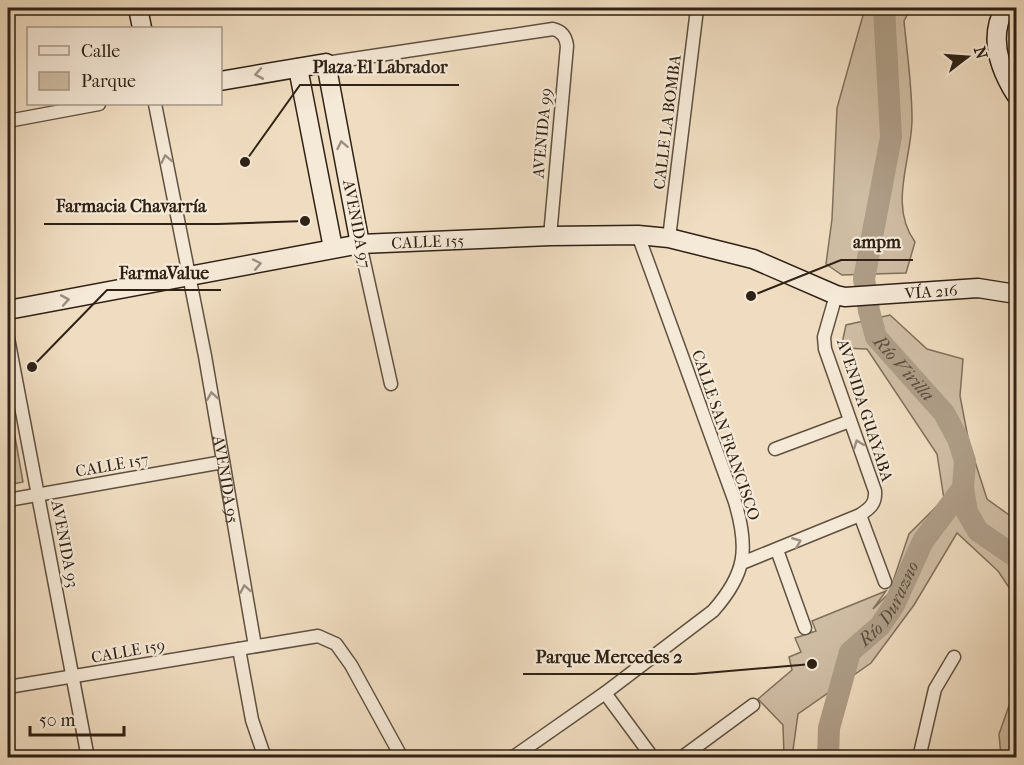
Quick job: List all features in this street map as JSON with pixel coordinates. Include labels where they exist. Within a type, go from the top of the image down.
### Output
[{"type":"main road","points":[[138,8],[142,27]]},
{"type":"main road","points":[[1005,8],[999,18],[996,38],[999,61],[1017,95]]},
{"type":"main road","points":[[222,81],[326,63]]},
{"type":"main road","name":"AVENIDA 97","points":[[326,63],[360,244]]},
{"type":"main road","name":"AVENIDA 97","points":[[298,68],[333,248]]},
{"type":"main road","name":"CALLE 155","points":[[8,310],[189,278],[360,244],[550,236],[638,235],[669,238],[753,259],[840,296]]},
{"type":"main road","points":[[978,288],[1017,285]]},
{"type":"main road","name":"VÍA 216","points":[[840,296],[978,288],[1017,294]]},
{"type":"street","name":"CALLE LA BOMBA","points":[[669,238],[697,9]]},
{"type":"street","name":"AVENIDA 99","points":[[326,63],[553,29],[563,34],[567,46],[550,236]]},
{"type":"street","points":[[8,121],[94,105]]},
{"type":"street","name":"AVENIDA 95","points":[[155,105],[223,462],[255,646]]},
{"type":"street","name":"CALLE SAN FRANCISCO","points":[[512,758],[605,693],[713,611],[725,597],[742,563],[744,540],[735,502],[638,235]]},
{"type":"street","name":"AVENIDA 97","points":[[360,244],[391,384]]},
{"type":"street","name":"AVENIDA GUAYABA","points":[[840,296],[824,337],[825,349],[875,500],[871,508],[860,515]]},
{"type":"street","name":"AVENIDA 93","points":[[8,338],[88,758]]},
{"type":"street","points":[[775,449],[850,421]]},
{"type":"street","name":"CALLE 157","points":[[8,500],[223,462]]},
{"type":"street","points":[[742,563],[860,515],[885,582]]},
{"type":"street","points":[[777,550],[805,628]]},
{"type":"street","points":[[255,646],[318,636],[336,644],[351,665],[402,758]]},
{"type":"street","name":"CALLE 159","points":[[8,687],[255,646]]},
{"type":"street","points":[[239,649],[252,720],[265,758]]},
{"type":"street","points":[[919,758],[935,689],[954,657]]},
{"type":"street","points":[[605,693],[653,758]]},
{"type":"street","points":[[681,758],[753,705]]},
{"type":"green space","points":[[865,8],[911,8],[904,21],[912,119],[902,197],[907,228],[915,242],[906,273],[842,275],[826,264],[832,219],[837,108]]},
{"type":"green space","points":[[890,315],[927,349],[963,359],[960,396],[969,443],[987,499],[1016,520],[1016,598],[998,571],[957,533],[914,605],[871,663],[798,714],[792,757],[784,757],[783,725],[758,699],[792,670],[789,657],[801,652],[795,638],[816,631],[812,621],[886,591],[873,609],[889,593],[909,534],[944,499],[937,454],[867,349],[841,348],[846,325]]},
{"type":"green space","points":[[8,397],[23,482],[8,485]]},
{"type":"green space","points":[[1016,686],[1016,757],[1001,757],[999,734]]},
{"type":"waterway","name":"Río Virilla","points":[[884,8],[891,137],[864,279],[869,311],[876,337],[944,413],[958,439],[965,461],[963,488],[967,512],[978,531],[1016,557]]},
{"type":"waterway","name":"Río Durazno","points":[[828,758],[829,728],[850,652],[880,626],[894,605],[923,541],[963,488]]},
{"type":"place","name":"Plaza El Labrador","points":[[245,162]]},
{"type":"place","name":"Farmacia Chavarría","points":[[305,221]]},
{"type":"place","name":"ampm","points":[[751,296]]},
{"type":"place","name":"FarmaValue","points":[[32,367]]},
{"type":"place","name":"Parque Mercedes 2","points":[[812,664]]}]
